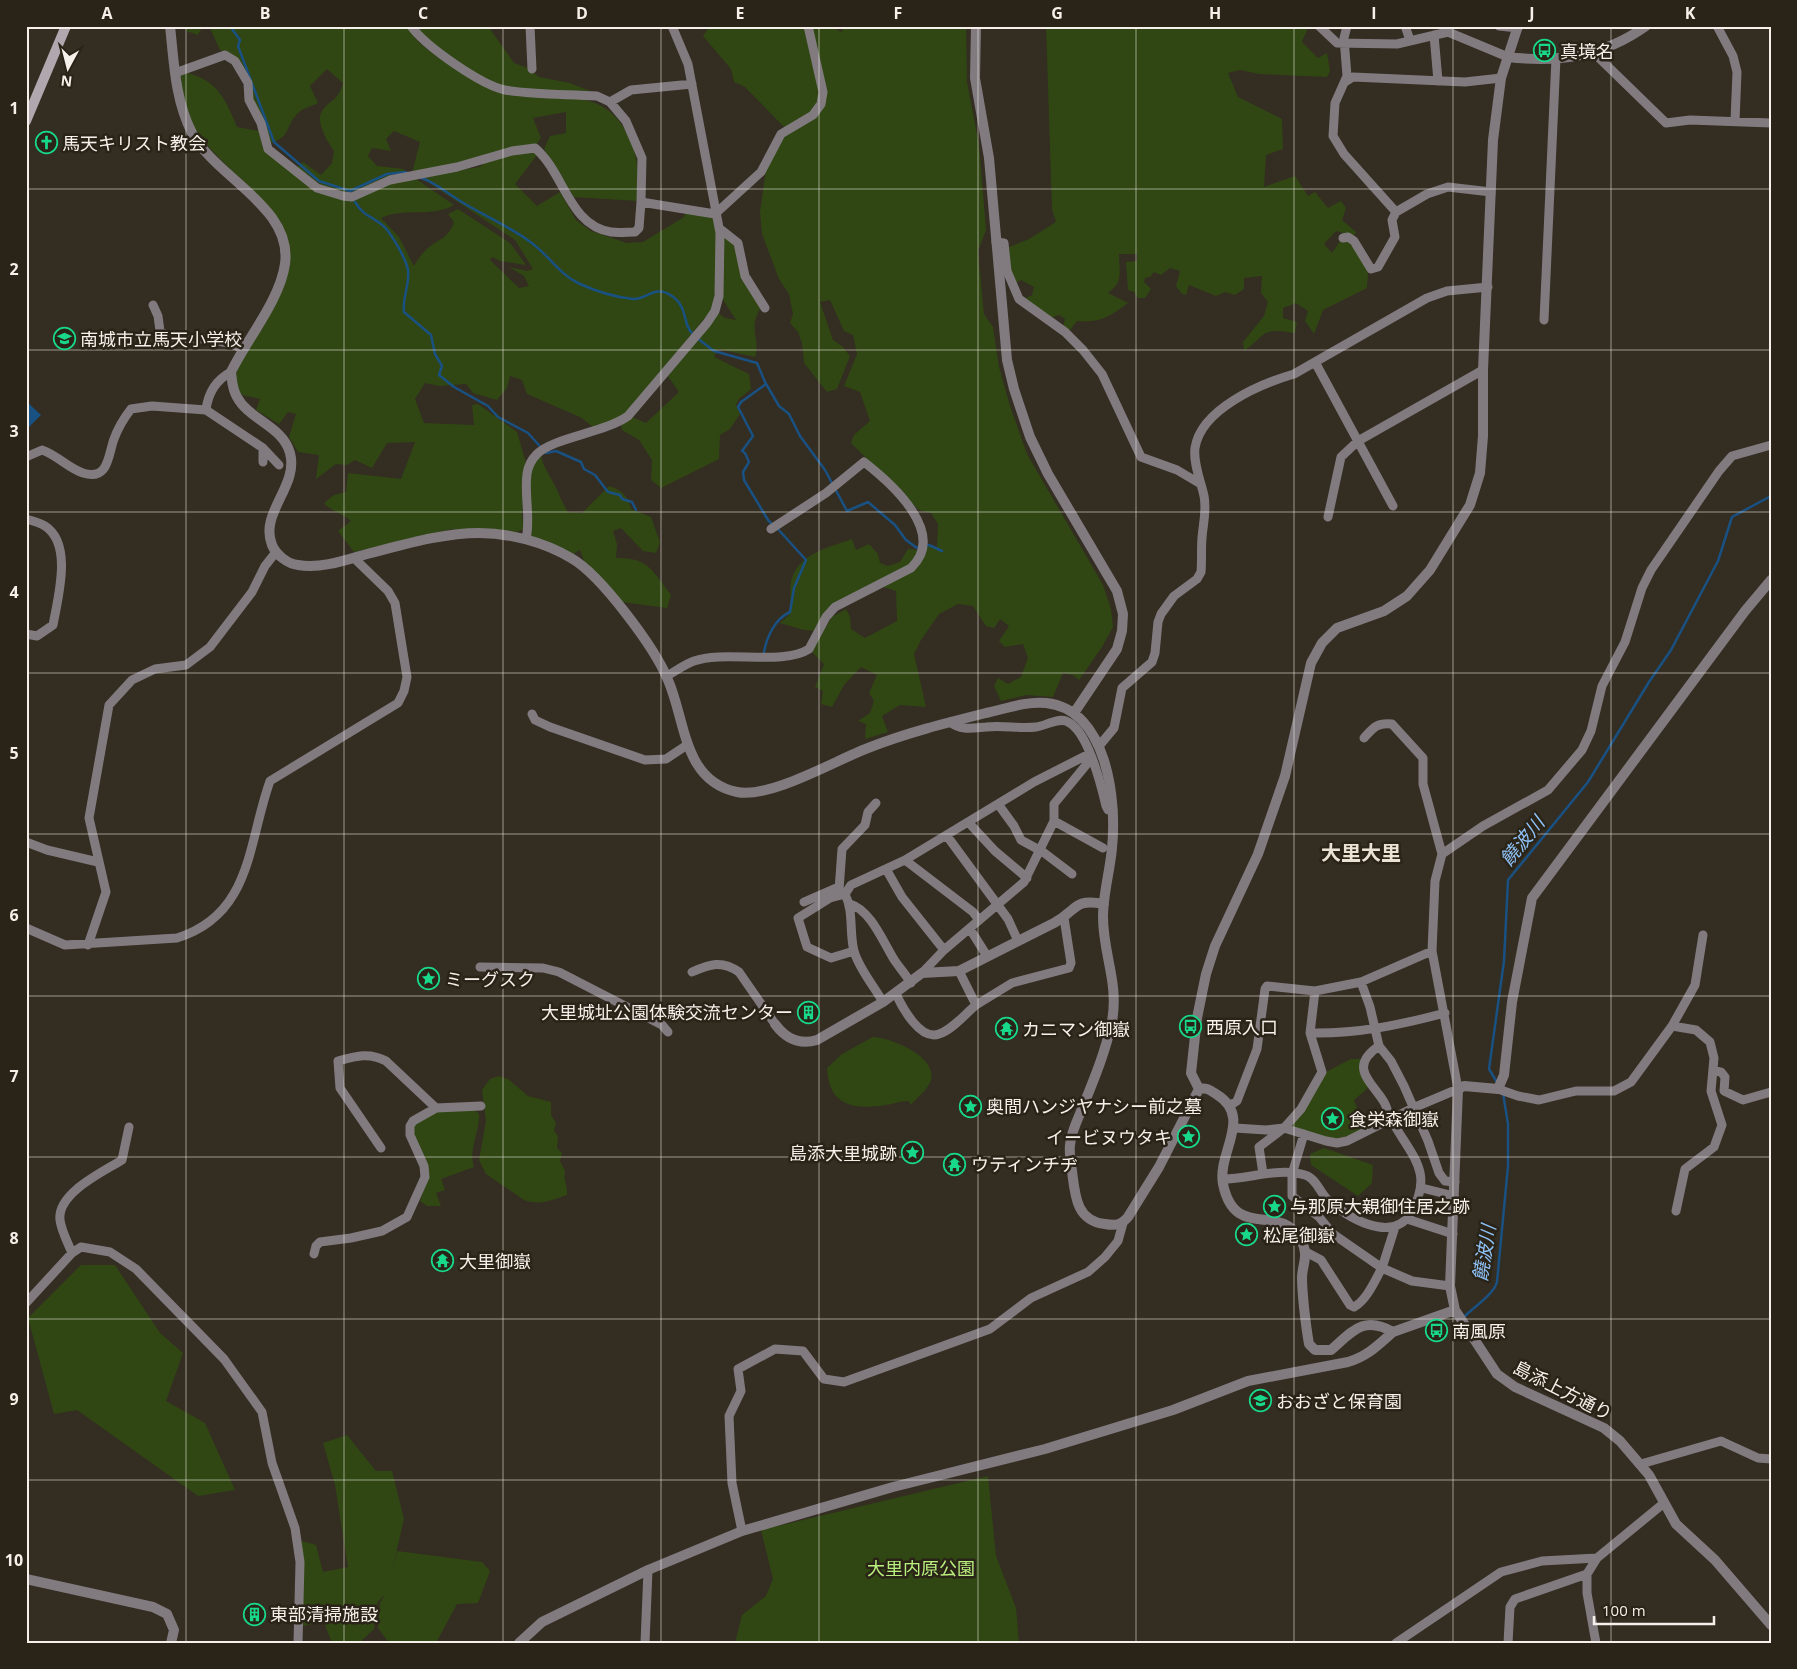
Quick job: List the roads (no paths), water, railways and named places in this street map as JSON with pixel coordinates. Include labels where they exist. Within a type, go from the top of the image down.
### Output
[{"type":"main road","points":[[26,121],[66,26]]},
{"type":"street","points":[[170,26],[180,101],[198,143],[224,171],[267,211],[284,238],[286,254],[281,282],[231,372],[217,382],[207,400],[206,410]]},
{"type":"street","points":[[175,73],[219,56],[225,55],[236,61],[248,83],[249,100],[261,123],[268,149],[317,188],[352,197],[390,180],[457,167],[512,151],[535,148],[550,162],[575,208],[595,227],[611,232],[635,232],[639,228],[642,158],[626,121],[610,102],[597,96],[505,90],[490,85],[431,48],[411,26]]},
{"type":"street","points":[[530,26],[532,69]]},
{"type":"street","points":[[526,539],[527,475],[530,461],[538,452],[618,423],[628,416],[699,332],[714,311],[719,296],[718,228],[688,64],[672,26]]},
{"type":"street","points":[[715,214],[761,172],[781,134],[813,115],[821,104],[823,92],[808,26]]},
{"type":"street","points":[[976,26],[975,78],[988,158],[1007,360],[1014,389],[1030,437],[1048,474],[1117,592],[1123,614],[1122,631],[1117,649],[1074,713]]},
{"type":"street","points":[[1319,26],[1337,43],[1397,44],[1434,35],[1447,29],[1508,57],[1556,58],[1594,53],[1614,46],[1646,26]]},
{"type":"street","points":[[1347,26],[1345,43],[1347,76],[1335,102],[1333,136],[1344,154],[1396,212]]},
{"type":"street","points":[[1405,26],[1410,40]]},
{"type":"street","points":[[1199,1089],[1191,1073],[1197,1018],[1206,974],[1215,946],[1258,854],[1286,776],[1311,663],[1322,643],[1338,628],[1384,611],[1407,596],[1430,570],[1470,505],[1480,473],[1483,436],[1483,370],[1493,140],[1501,78],[1518,27],[1499,26]]},
{"type":"street","points":[[1718,26],[1734,56],[1738,72],[1735,121]]},
{"type":"street","points":[[1434,35],[1438,81]]},
{"type":"street","points":[[1594,53],[1666,122],[1690,120],[1771,122]]},
{"type":"street","points":[[1544,320],[1556,58]]},
{"type":"street","points":[[1345,82],[1353,78],[1465,82],[1501,78]]},
{"type":"street","points":[[610,102],[632,90],[692,84]]},
{"type":"street","points":[[1343,238],[1348,237],[1354,241],[1371,269],[1378,267],[1394,237],[1392,220],[1396,212],[1427,194],[1448,187],[1491,192]]},
{"type":"street","points":[[641,202],[715,214]]},
{"type":"street","points":[[718,228],[738,243],[745,276],[765,308]]},
{"type":"street","points":[[996,242],[1004,243],[1007,271],[1019,299],[1065,332],[1083,350],[1102,374],[1141,458],[1177,470],[1199,483]]},
{"type":"street","points":[[1099,746],[1114,728],[1122,688],[1152,662],[1161,614],[1174,596],[1197,579],[1200,572],[1205,515],[1204,496],[1199,483],[1195,449],[1200,429],[1213,415],[1253,390],[1275,379],[1294,374],[1427,298],[1447,291],[1488,287]]},
{"type":"street","points":[[153,306],[158,316],[160,331],[164,334],[184,340],[215,340],[243,349]]},
{"type":"street","points":[[1316,362],[1393,506]]},
{"type":"street","points":[[1328,517],[1341,457],[1358,441],[1483,370]]},
{"type":"street","points":[[231,372],[233,388],[240,403],[282,438],[291,458],[290,478],[270,523],[270,539],[276,552],[288,562],[301,566],[330,564],[402,545],[475,532],[526,539],[554,549],[576,560],[595,578],[625,614],[667,676],[687,745],[694,762],[704,775],[719,786],[734,792],[747,793],[766,790],[868,748],[950,722],[1016,706],[1039,703],[1065,708],[1074,713],[1090,730],[1099,746],[1113,810],[1112,848],[1104,904],[1104,934],[1114,980],[1114,1008],[1105,1048],[1072,1136],[1069,1151],[1075,1199],[1079,1210],[1086,1217],[1097,1222],[1112,1225],[1123,1223]]},
{"type":"street","points":[[26,457],[42,450],[52,453],[81,472],[90,475],[102,471],[108,464],[118,430],[131,409],[152,406],[206,410],[263,448],[279,465]]},
{"type":"street","points":[[1442,854],[1483,826],[1548,790],[1562,776],[1587,741],[1602,686],[1626,642],[1642,588],[1651,570],[1719,471],[1732,456],[1771,445]]},
{"type":"street","points":[[263,448],[263,462]]},
{"type":"street","points":[[667,676],[694,661],[783,655],[806,651],[810,648],[831,610],[911,568],[918,560],[922,550],[919,524],[909,505],[864,462],[829,490],[773,528]]},
{"type":"street","points":[[26,519],[43,525],[50,530],[57,539],[62,557],[54,625],[37,636],[26,634]]},
{"type":"street","points":[[88,944],[106,892],[89,818],[109,705],[132,680],[155,669],[186,665],[210,647],[252,592],[265,566],[276,552]]},
{"type":"street","points":[[26,928],[65,945],[177,938],[189,934],[208,922],[224,908],[238,891],[270,781],[398,703],[404,691],[407,677],[395,603],[388,591],[354,558]]},
{"type":"street","points":[[1498,1089],[1504,1076],[1512,1002],[1532,898],[1745,611],[1771,580]]},
{"type":"street","points":[[532,714],[535,720],[550,727],[645,760],[666,759],[687,745]]},
{"type":"street","points":[[950,722],[961,729],[1004,725],[1036,727],[1064,720],[1080,733],[1106,806],[1108,810],[1113,810]]},
{"type":"street","points":[[519,1643],[542,1622],[648,1570],[742,1531],[893,1487],[1045,1449],[1173,1410],[1248,1382],[1348,1362],[1363,1357],[1374,1350],[1393,1332],[1455,1310],[1450,1286],[1454,1234],[1458,1089],[1453,1071],[1445,1013],[1432,951],[1435,881],[1442,854],[1423,784],[1423,758],[1392,724],[1383,722],[1375,725],[1364,738]]},
{"type":"street","points":[[854,951],[831,958],[807,947],[798,918],[852,884],[905,860],[998,804],[1090,757]]},
{"type":"street","points":[[692,972],[714,964],[722,963],[731,966],[739,972],[775,1024],[787,1037],[807,1043],[817,1040],[896,994],[922,973],[944,950],[1027,878],[1038,850],[1054,821],[1054,804],[1090,757]]},
{"type":"street","points":[[842,892],[842,849],[865,825],[868,812],[876,803]]},
{"type":"street","points":[[998,804],[1022,840],[1072,874]]},
{"type":"street","points":[[1054,821],[1103,848]]},
{"type":"street","points":[[969,823],[995,851],[1027,878]]},
{"type":"street","points":[[947,836],[1008,919],[1018,941]]},
{"type":"street","points":[[26,842],[47,850],[98,862]]},
{"type":"street","points":[[905,860],[973,912],[979,920]]},
{"type":"street","points":[[886,869],[902,897],[944,950]]},
{"type":"street","points":[[804,902],[836,888],[842,892],[850,904],[854,951],[883,1002]]},
{"type":"street","points":[[922,973],[959,971],[1064,918],[1077,904],[1085,902],[1104,904]]},
{"type":"street","points":[[850,904],[856,906],[877,929],[894,959],[911,982]]},
{"type":"street","points":[[896,994],[905,1012],[928,1035],[937,1035],[945,1032],[976,1004],[1012,983],[1070,968],[1071,963],[1064,918]]},
{"type":"street","points":[[970,928],[987,956]]},
{"type":"street","points":[[1235,1128],[1266,1130],[1284,1128],[1337,1143],[1347,1141],[1413,1108],[1464,1086],[1498,1089],[1518,1096],[1539,1100],[1576,1091],[1614,1091],[1631,1082],[1672,1026],[1694,984],[1703,935]]},
{"type":"street","points":[[1229,1106],[1237,1101],[1257,1049],[1265,989],[1272,986],[1315,991],[1361,982],[1432,951]]},
{"type":"street","points":[[480,967],[542,968],[559,972],[662,1025],[668,1032]]},
{"type":"street","points":[[959,971],[976,1004]]},
{"type":"street","points":[[1361,982],[1370,1007],[1378,1046],[1390,1062],[1413,1108],[1438,1173],[1445,1181],[1455,1182]]},
{"type":"street","points":[[1262,1174],[1259,1147],[1284,1128],[1302,1109],[1322,1072],[1310,1033],[1315,991]]},
{"type":"street","points":[[1310,1033],[1339,1034],[1374,1030],[1445,1013]]},
{"type":"street","points":[[1672,1026],[1696,1030],[1710,1042],[1714,1058],[1711,1091],[1722,1125],[1714,1147],[1685,1170],[1676,1211]]},
{"type":"street","points":[[1222,1179],[1244,1179],[1262,1174],[1292,1174],[1309,1177],[1326,1199],[1371,1226],[1395,1227],[1408,1218],[1422,1188],[1419,1168],[1414,1156],[1390,1119],[1384,1102],[1364,1077],[1364,1066],[1367,1056],[1378,1046]]},
{"type":"street","points":[[381,1148],[340,1088],[338,1061],[358,1055],[378,1057],[386,1061],[436,1108]]},
{"type":"street","points":[[1713,1070],[1721,1072],[1725,1077],[1724,1091],[1743,1100],[1771,1092]]},
{"type":"street","points":[[1199,1089],[1208,1089],[1223,1098],[1229,1106],[1235,1128],[1222,1166],[1222,1179],[1226,1195],[1238,1213],[1252,1219],[1286,1223],[1301,1239],[1306,1252],[1302,1277],[1308,1344],[1315,1350],[1331,1350],[1354,1328],[1365,1325],[1375,1325],[1393,1332]]},
{"type":"street","points":[[742,1531],[732,1483],[729,1416],[741,1391],[738,1370],[775,1349],[803,1351],[824,1379],[844,1382],[990,1329],[1031,1298],[1088,1272],[1105,1257],[1118,1240],[1123,1223],[1134,1210],[1159,1167],[1199,1089]]},
{"type":"street","points":[[314,1254],[316,1246],[320,1242],[382,1231],[407,1217],[425,1177],[424,1166],[410,1135],[410,1126],[413,1121],[436,1108],[481,1106]]},
{"type":"street","points":[[72,1253],[60,1220],[60,1208],[76,1188],[122,1160],[129,1127]]},
{"type":"street","points":[[1304,1134],[1292,1174],[1291,1191],[1296,1201],[1319,1217],[1333,1234],[1382,1268],[1412,1281],[1450,1286]]},
{"type":"street","points":[[1422,1188],[1454,1196]]},
{"type":"street","points":[[1408,1218],[1454,1234]]},
{"type":"street","points":[[1306,1252],[1321,1260],[1350,1305],[1354,1306],[1359,1304],[1366,1295],[1382,1268],[1395,1227]]},
{"type":"street","points":[[26,1303],[72,1253],[81,1247],[110,1252],[136,1269],[224,1359],[262,1412],[272,1463],[295,1528],[300,1562],[298,1643]]},
{"type":"street","name":"島添上方通り","points":[[1455,1310],[1497,1374],[1522,1390],[1604,1428],[1641,1464],[1676,1524],[1715,1560],[1771,1626]]},
{"type":"street","points":[[1641,1464],[1722,1441],[1758,1458],[1771,1458]]},
{"type":"street","points":[[1596,1643],[1587,1593],[1587,1574],[1597,1558],[1664,1503]]},
{"type":"street","points":[[1396,1643],[1500,1572],[1542,1561],[1597,1558]]},
{"type":"street","points":[[645,1643],[648,1570]]},
{"type":"street","points":[[1508,1643],[1510,1607],[1514,1599],[1587,1574]]},
{"type":"street","points":[[26,1579],[153,1607],[168,1614],[174,1630],[172,1643]]},
{"type":"water","points":[[26,401],[41,415],[26,430]]},
{"type":"waterway","points":[[230,26],[240,40],[238,46],[274,142],[319,181],[350,191],[387,174],[406,172]]},
{"type":"waterway","points":[[421,178],[521,235],[578,283],[591,289],[633,299],[656,292],[672,296],[681,306],[687,326],[693,334]]},
{"type":"waterway","points":[[355,202],[364,213],[385,227],[401,252],[408,270],[404,312],[431,335],[435,354],[442,366],[439,375],[454,387],[488,406],[498,417],[528,433],[546,453],[556,451],[581,462],[584,469],[595,475],[608,492],[620,495],[622,499],[632,502],[636,510]]},
{"type":"waterway","points":[[697,338],[714,351],[757,363],[765,382],[779,406],[789,414],[800,436],[825,470],[847,511],[868,502],[895,525],[906,540],[917,548],[920,547]]},
{"type":"waterway","points":[[766,384],[741,402],[738,407],[753,436],[742,451],[749,462],[743,472],[744,480],[772,524]]},
{"type":"waterway","name":"饒波川","points":[[1498,1084],[1489,1069],[1504,961],[1508,880],[1588,782],[1649,682],[1671,650],[1718,561],[1732,517],[1771,496]]},
{"type":"waterway","points":[[764,652],[772,629],[780,619],[790,612],[794,588],[806,560],[777,528]]},
{"type":"waterway","points":[[925,546],[929,545],[942,551]]},
{"type":"waterway","name":"饒波川","points":[[1465,1316],[1488,1296],[1497,1282],[1508,1166],[1508,1124],[1503,1093]]},
{"type":"place","name":"真境名","points":[[1544,51]]},
{"type":"place","name":"馬天キリスト教会","points":[[46,143]]},
{"type":"place","name":"南城市立馬天小学校","points":[[64,339]]},
{"type":"place","name":"ミーグスク","points":[[429,979]]},
{"type":"place","name":"大里城址公園体験交流センター","points":[[809,1012]]},
{"type":"place","name":"西原入口","points":[[1190,1027]]},
{"type":"place","name":"カニマン御嶽","points":[[1006,1029]]},
{"type":"place","name":"奥間ハンジヤナシー前之墓","points":[[970,1106]]},
{"type":"place","name":"食栄森御嶽","points":[[1333,1119]]},
{"type":"place","name":"イービヌウタキ","points":[[1188,1137]]},
{"type":"place","name":"島添大里城跡","points":[[913,1153]]},
{"type":"place","name":"ウティンチヂ","points":[[955,1164]]},
{"type":"place","name":"与那原大親御住居之跡","points":[[1274,1206]]},
{"type":"place","name":"松尾御嶽","points":[[1247,1235]]},
{"type":"place","name":"大里御嶽","points":[[443,1261]]},
{"type":"place","name":"南風原","points":[[1436,1331]]},
{"type":"place","name":"おおざと保育園","points":[[1260,1401]]},
{"type":"place","name":"東部清掃施設","points":[[254,1614]]},
{"type":"district","name":"大里大里","points":[[1361,852]]},
{"type":"park label","name":"大里内原公園","points":[[921,1568]]}]
